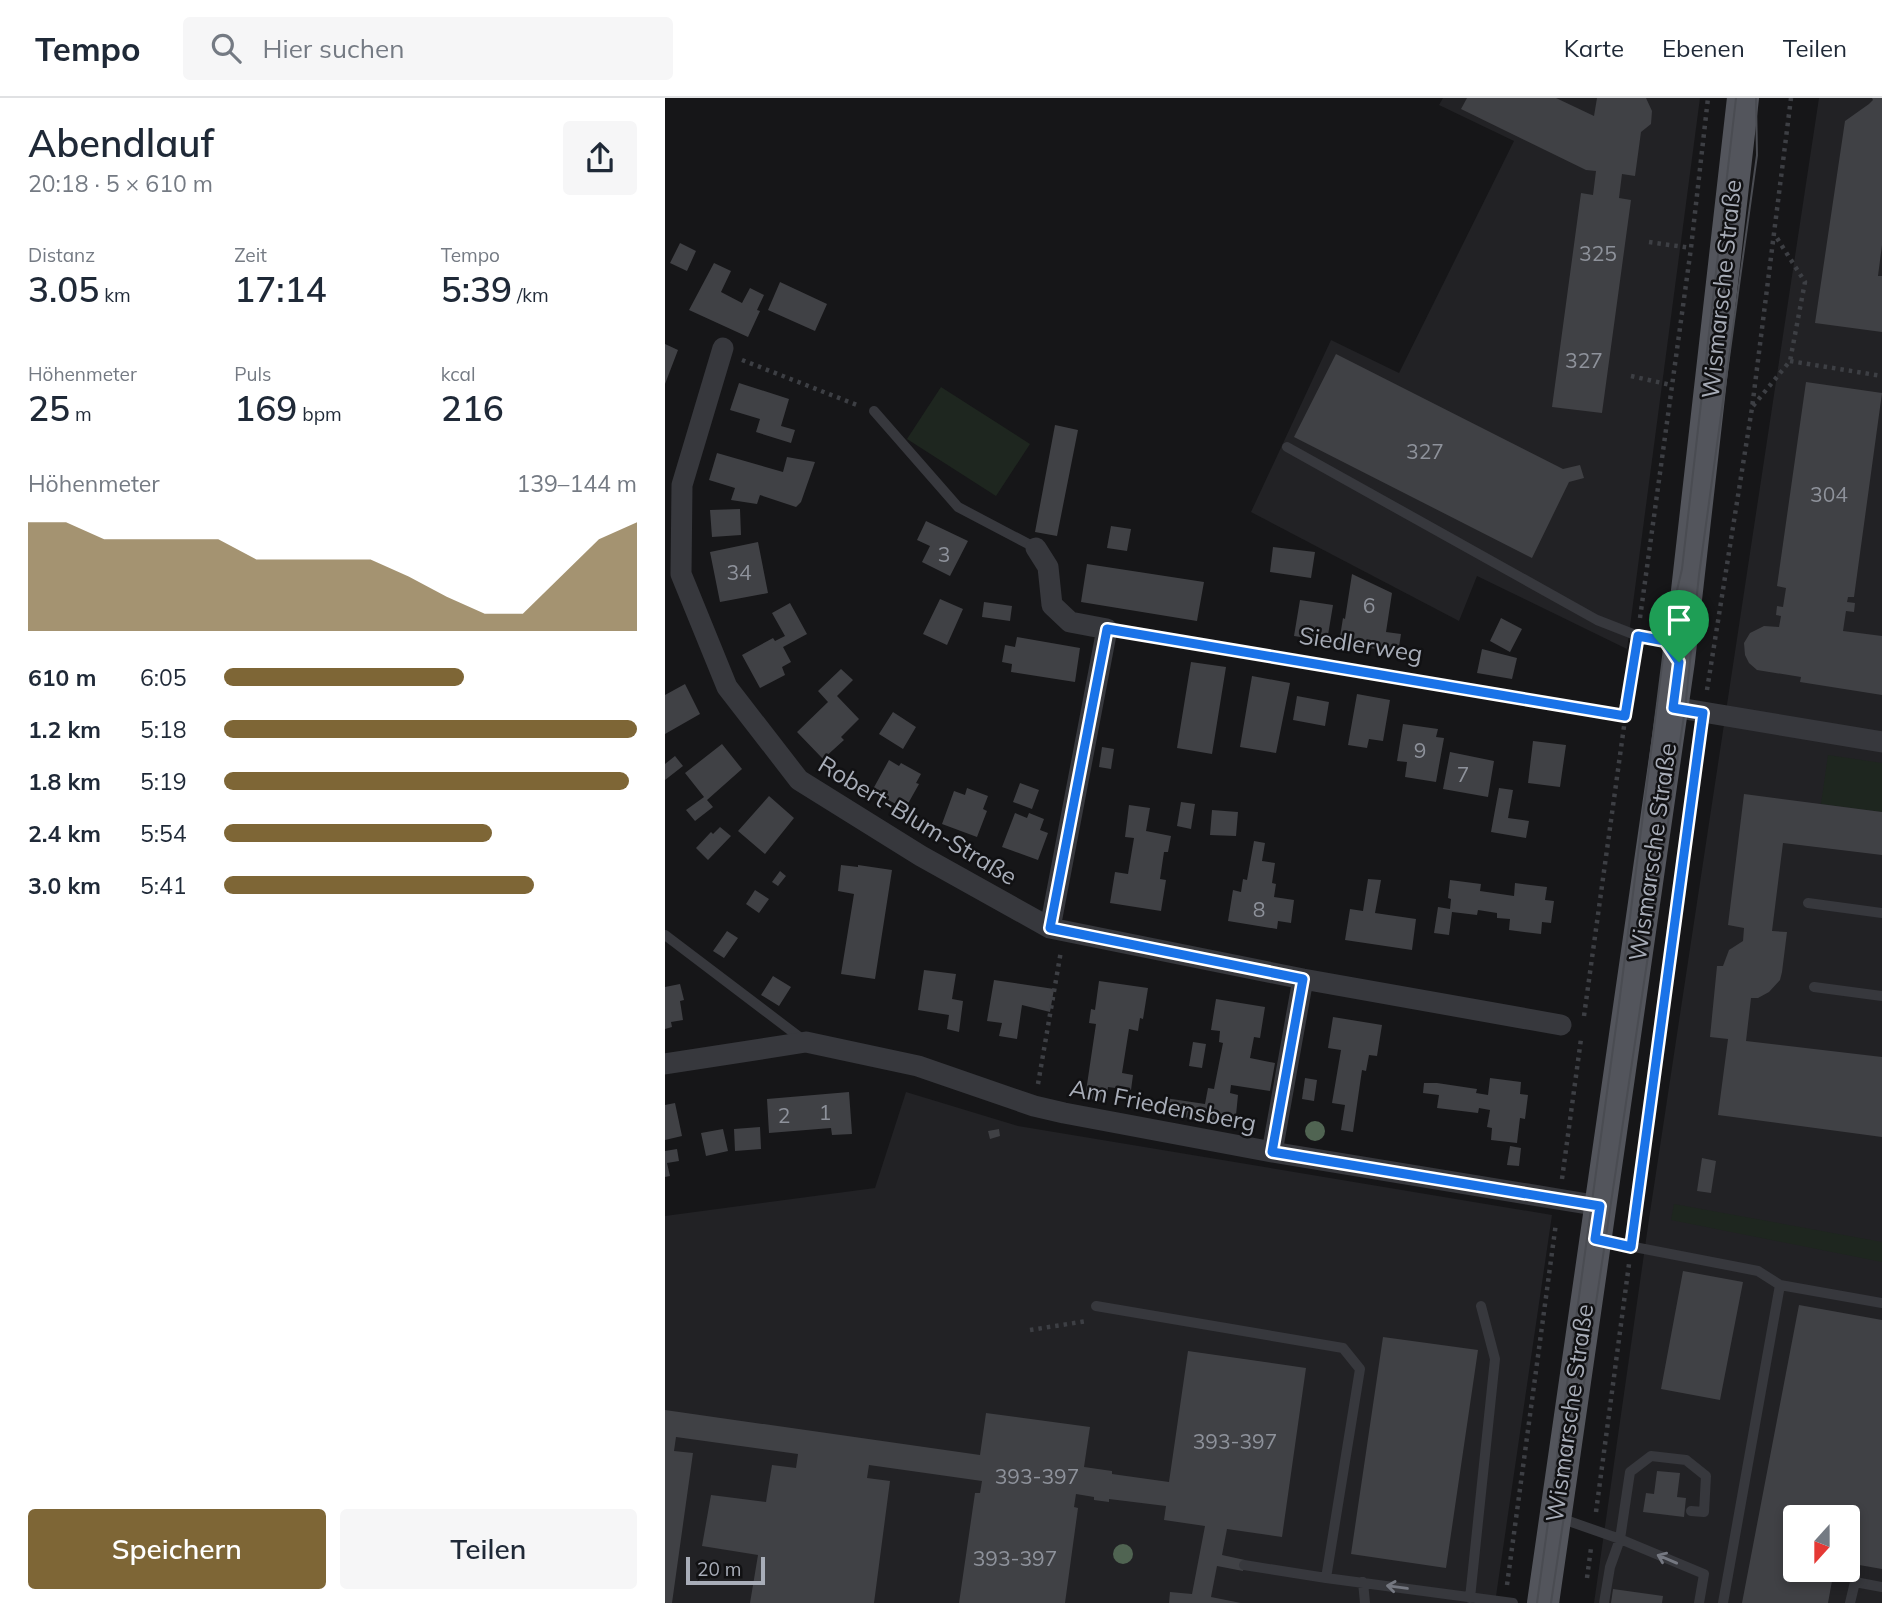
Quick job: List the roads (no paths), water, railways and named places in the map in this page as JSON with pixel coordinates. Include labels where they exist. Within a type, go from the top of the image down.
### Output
[{"type":"main road","name":"Wismarsche Straße","points":[[1543,1603],[1673,708],[1743,98]]},
{"type":"street","name":"Robert-Blum-Straße","points":[[723,348],[682,485],[681,575],[727,687],[799,780],[921,856],[1057,929],[1303,979],[1561,1025]]},
{"type":"street","name":"Siedlerweg","points":[[1037,548],[1048,568],[1052,605],[1070,622],[1107,629]]},
{"type":"street","points":[[1057,929],[1078,781],[1107,629]]},
{"type":"street","points":[[1673,708],[1882,742]]},
{"type":"street","points":[[1272,1152],[1303,979]]},
{"type":"street","name":"Am Friedensberg","points":[[665,1064],[806,1041],[918,1066],[1054,1111],[1272,1152],[1600,1206]]},
{"type":"lane","name":"Siedlerweg","points":[[874,411],[958,507],[1037,548]]},
{"type":"lane","points":[[1287,447],[1597,620],[1638,636],[1665,641],[1679,662]]},
{"type":"lane","name":"Siedlerweg","points":[[1107,629],[1503,694]]},
{"type":"lane","points":[[1808,903],[1882,913]]},
{"type":"lane","name":"Am Friedensberg","points":[[665,935],[806,1041]]},
{"type":"lane","points":[[1814,988],[1882,996]]},
{"type":"lane","points":[[1595,1239],[1758,1271],[1780,1285],[1882,1303]]},
{"type":"lane","points":[[1723,1603],[1780,1285]]},
{"type":"lane","points":[[1095,1306],[1343,1348],[1360,1369],[1326,1578]]},
{"type":"lane","points":[[1470,1598],[1495,1359],[1481,1306]]},
{"type":"lane","points":[[1604,1603],[1610,1567],[1620,1539],[1630,1472],[1651,1456],[1686,1460],[1706,1476],[1704,1512],[1691,1511]]},
{"type":"lane","points":[[1554,1516],[1620,1539],[1704,1574],[1699,1603]]},
{"type":"lane","points":[[1244,1565],[1513,1603]]},
{"type":"lane","points":[[1363,1582],[1366,1603]]},
{"type":"lane","points":[[1850,1603],[1854,1582],[1882,1587]]},
{"type":"tram line","points":[[1537,1603],[1618,1012],[1665,641],[1682,569],[1736,98]]},
{"type":"tram line","points":[[1551,1603],[1685,709],[1699,575],[1757,155],[1756,98]]}]
